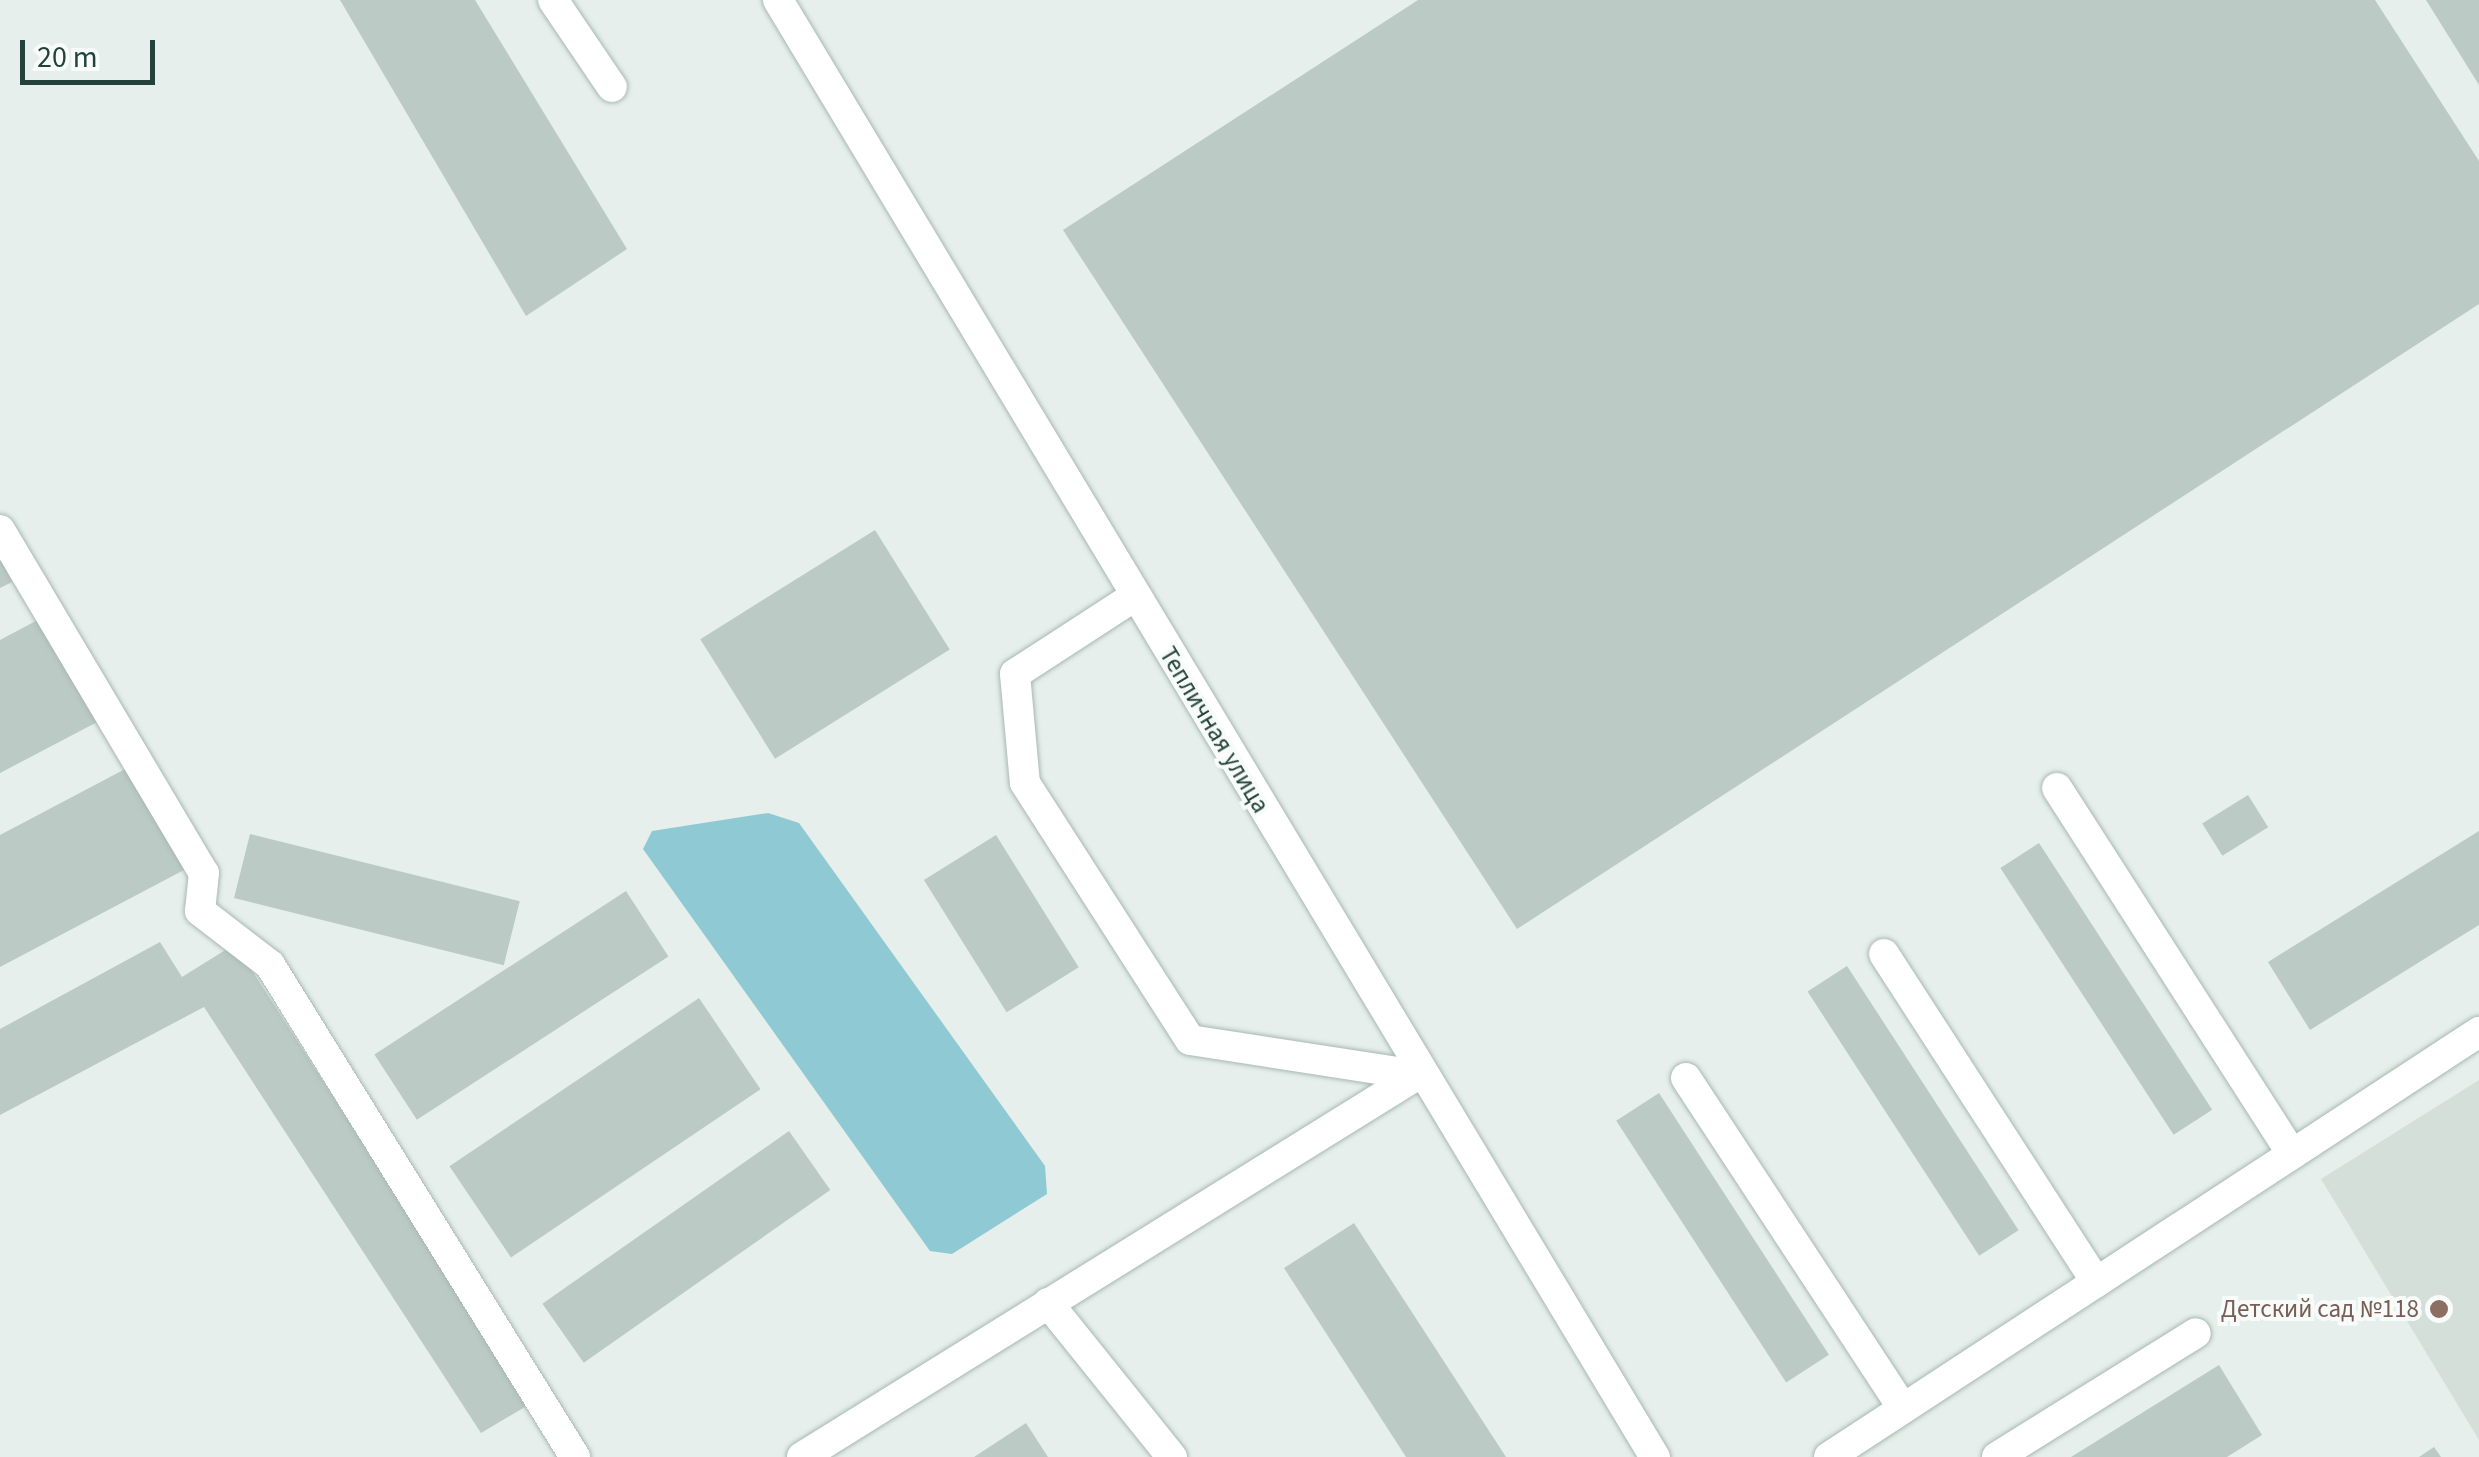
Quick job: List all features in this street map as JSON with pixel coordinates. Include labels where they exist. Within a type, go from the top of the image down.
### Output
[{"type":"street","points":[[553,0],[612,88]]},
{"type":"street","name":"Тепличная улица","points":[[778,0],[1417,1075],[1655,1457]]},
{"type":"street","points":[[0,530],[204,874],[200,911],[270,966],[576,1457]]},
{"type":"street","points":[[1135,596],[1015,674],[1025,782],[1190,1040],[1417,1075]]},
{"type":"street","points":[[2057,788],[2292,1154]]},
{"type":"street","points":[[1884,954],[2096,1282]]},
{"type":"street","points":[[1829,1457],[2479,1032]]},
{"type":"street","points":[[802,1457],[1417,1075]]},
{"type":"street","points":[[1686,1078],[1904,1408]]},
{"type":"street","points":[[1048,1303],[1172,1457]]},
{"type":"street","points":[[1997,1457],[2196,1333]]},
{"type":"shaded area","name":"Детский сад №118","points":[[2479,1080],[2479,1440],[2321,1179]]},
{"type":"water","points":[[768,813],[799,823],[1045,1166],[1047,1194],[952,1254],[930,1251],[643,849],[652,831]]},
{"type":"building","points":[[340,0],[475,0],[627,249],[526,316]]},
{"type":"building","points":[[1418,0],[2375,0],[2479,161],[2479,304],[1517,929],[1063,230]]},
{"type":"building","points":[[2426,0],[2479,0],[2479,85]]},
{"type":"building","points":[[875,530],[950,650],[775,759],[700,639]]},
{"type":"building","points":[[0,559],[12,582],[0,588]]},
{"type":"building","points":[[47,615],[103,719],[0,773],[0,640]]},
{"type":"building","points":[[129,767],[184,870],[0,967],[0,835]]},
{"type":"building","points":[[2248,795],[2268,827],[2222,856],[2202,824]]},
{"type":"building","points":[[2479,831],[2479,925],[2310,1030],[2268,962]]},
{"type":"building","points":[[250,834],[520,901],[504,965],[234,898]]},
{"type":"building","points":[[996,835],[1079,967],[1007,1012],[924,880]]},
{"type":"building","points":[[2039,843],[2212,1110],[2174,1135],[2000,868]]},
{"type":"building","points":[[626,891],[668,956],[417,1120],[374,1054]]},
{"type":"building","points":[[160,942],[182,977],[235,944],[530,1404],[481,1433],[204,1007],[0,1115],[0,1029]]},
{"type":"building","points":[[1847,966],[2019,1230],[1979,1256],[1808,992]]},
{"type":"building","points":[[699,998],[761,1089],[511,1258],[449,1166]]},
{"type":"building","points":[[1659,1093],[1829,1355],[1786,1382],[1616,1121]]},
{"type":"building","points":[[789,1131],[830,1190],[584,1363],[542,1304]]},
{"type":"building","points":[[1354,1223],[1506,1457],[1406,1457],[1284,1268]]},
{"type":"building","points":[[2219,1365],[2262,1435],[2227,1457],[2071,1457]]},
{"type":"building","points":[[1026,1423],[1048,1457],[974,1457]]},
{"type":"building","points":[[2434,1447],[2441,1457],[2419,1457]]},
{"type":"place","name":"Детский сад №118","points":[[2439,1309]]}]
